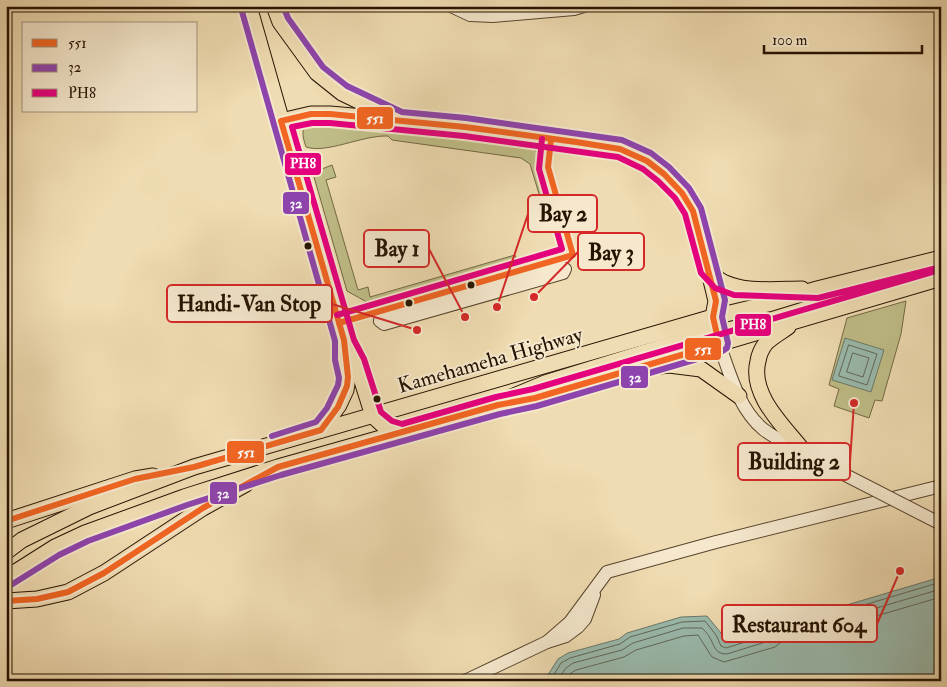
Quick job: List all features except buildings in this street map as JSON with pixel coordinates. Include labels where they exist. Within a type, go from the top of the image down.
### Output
[{"type":"main road","points":[[249,6],[344,340],[356,362],[373,416],[385,427],[402,433]]},
{"type":"main road","points":[[274,6],[280,22],[317,73],[342,93],[400,121]]},
{"type":"main road","points":[[281,121],[311,114],[330,114],[465,127],[620,149],[646,161],[664,174],[682,193],[692,211],[716,301],[710,325],[688,339],[545,383],[513,396],[498,405]]},
{"type":"main road","name":"Kamehameha Highway","points":[[6,552],[22,540],[89,507],[194,467],[713,317],[941,258]]},
{"type":"main road","points":[[708,268],[717,279],[726,285],[736,287],[817,289]]},
{"type":"main road","points":[[6,578],[55,547],[85,533],[184,497],[278,467],[498,405],[535,398],[941,278]]},
{"type":"main road","points":[[713,317],[719,344]]},
{"type":"main road","points":[[799,320],[766,343],[760,353],[756,367],[757,379],[765,401],[806,454]]},
{"type":"main road","points":[[321,430],[339,405],[346,390],[348,380],[344,359],[344,340]]},
{"type":"main road","points":[[636,368],[669,365],[701,369],[739,396]]},
{"type":"main road","points":[[6,521],[135,479],[194,467]]},
{"type":"main road","points":[[11,601],[37,599],[68,592],[97,577],[203,508],[278,467]]},
{"type":"street","points":[[451,6],[470,15],[493,16],[574,9],[584,6]]},
{"type":"street","points":[[561,267],[564,269],[562,273],[384,324],[380,322],[382,317],[561,267]]},
{"type":"street","points":[[719,344],[739,396],[754,420],[764,429],[820,462],[941,524]]},
{"type":"street","points":[[465,681],[547,642],[570,622],[607,572],[620,567],[941,486]]},
{"type":"shaded area","points":[[309,119],[375,125],[503,145],[532,146],[538,154],[537,172],[550,217],[546,217],[530,164],[521,158],[392,140],[388,136],[367,138],[324,148],[306,147],[303,132]]},
{"type":"shaded area","points":[[332,165],[336,177],[326,180],[358,290],[368,287],[370,297],[515,255],[518,262],[372,305],[347,291],[314,177],[322,169]]},
{"type":"shaded area","points":[[906,301],[901,334],[882,401],[875,400],[869,418],[834,406],[839,389],[829,385],[847,318]]},
{"type":"water","points":[[845,338],[884,350],[871,392],[832,380]]},
{"type":"water","points":[[941,577],[941,681],[544,681],[558,659],[568,653],[619,639],[627,633],[681,617],[707,616],[721,633],[725,643],[769,630],[768,621],[796,620]]},
{"type":"transit line","name":"32","points":[[11,585],[59,555],[88,541],[187,505],[281,475],[500,414],[537,406],[721,352],[727,348],[728,343],[722,317],[725,300],[701,208],[689,188],[669,167],[651,153],[622,140],[466,118],[402,112],[347,86],[323,67],[288,18],[283,6]]},
{"type":"transit line","name":"32","points":[[241,8],[335,341],[335,360],[339,378],[338,385],[327,408],[316,422],[272,436]]},
{"type":"transit line","name":"551","points":[[6,521],[135,479],[194,467],[321,430],[338,407],[347,386],[348,377],[344,340],[281,121],[311,114],[330,114],[465,127],[620,149],[647,161],[664,174],[682,193],[693,211],[716,301],[713,317],[719,344],[535,398],[498,405],[278,467],[203,508],[104,573],[68,592],[37,599],[6,601]]},
{"type":"transit line","name":"PH8","points":[[939,270],[533,389],[496,397],[402,424],[392,421],[381,412],[364,359],[354,340],[292,127],[312,123],[330,123],[464,136],[618,157],[643,169],[675,198],[685,214],[701,273],[715,288],[734,295],[818,298],[941,267]]},
{"type":"transit line","name":"PH8","points":[[337,315],[562,249],[539,169],[542,139]]},
{"type":"transit line","name":"551","points":[[339,323],[573,255],[548,167],[551,140]]},
{"type":"place","name":"Bay 3","points":[[534,297]]},
{"type":"place","name":"Bay 2","points":[[497,307]]},
{"type":"place","name":"Bay 1","points":[[465,317]]},
{"type":"place","name":"Handi-Van Stop","points":[[417,330]]},
{"type":"place","name":"Building 2","points":[[854,403]]},
{"type":"place","name":"Restaurant 604","points":[[900,571]]}]
